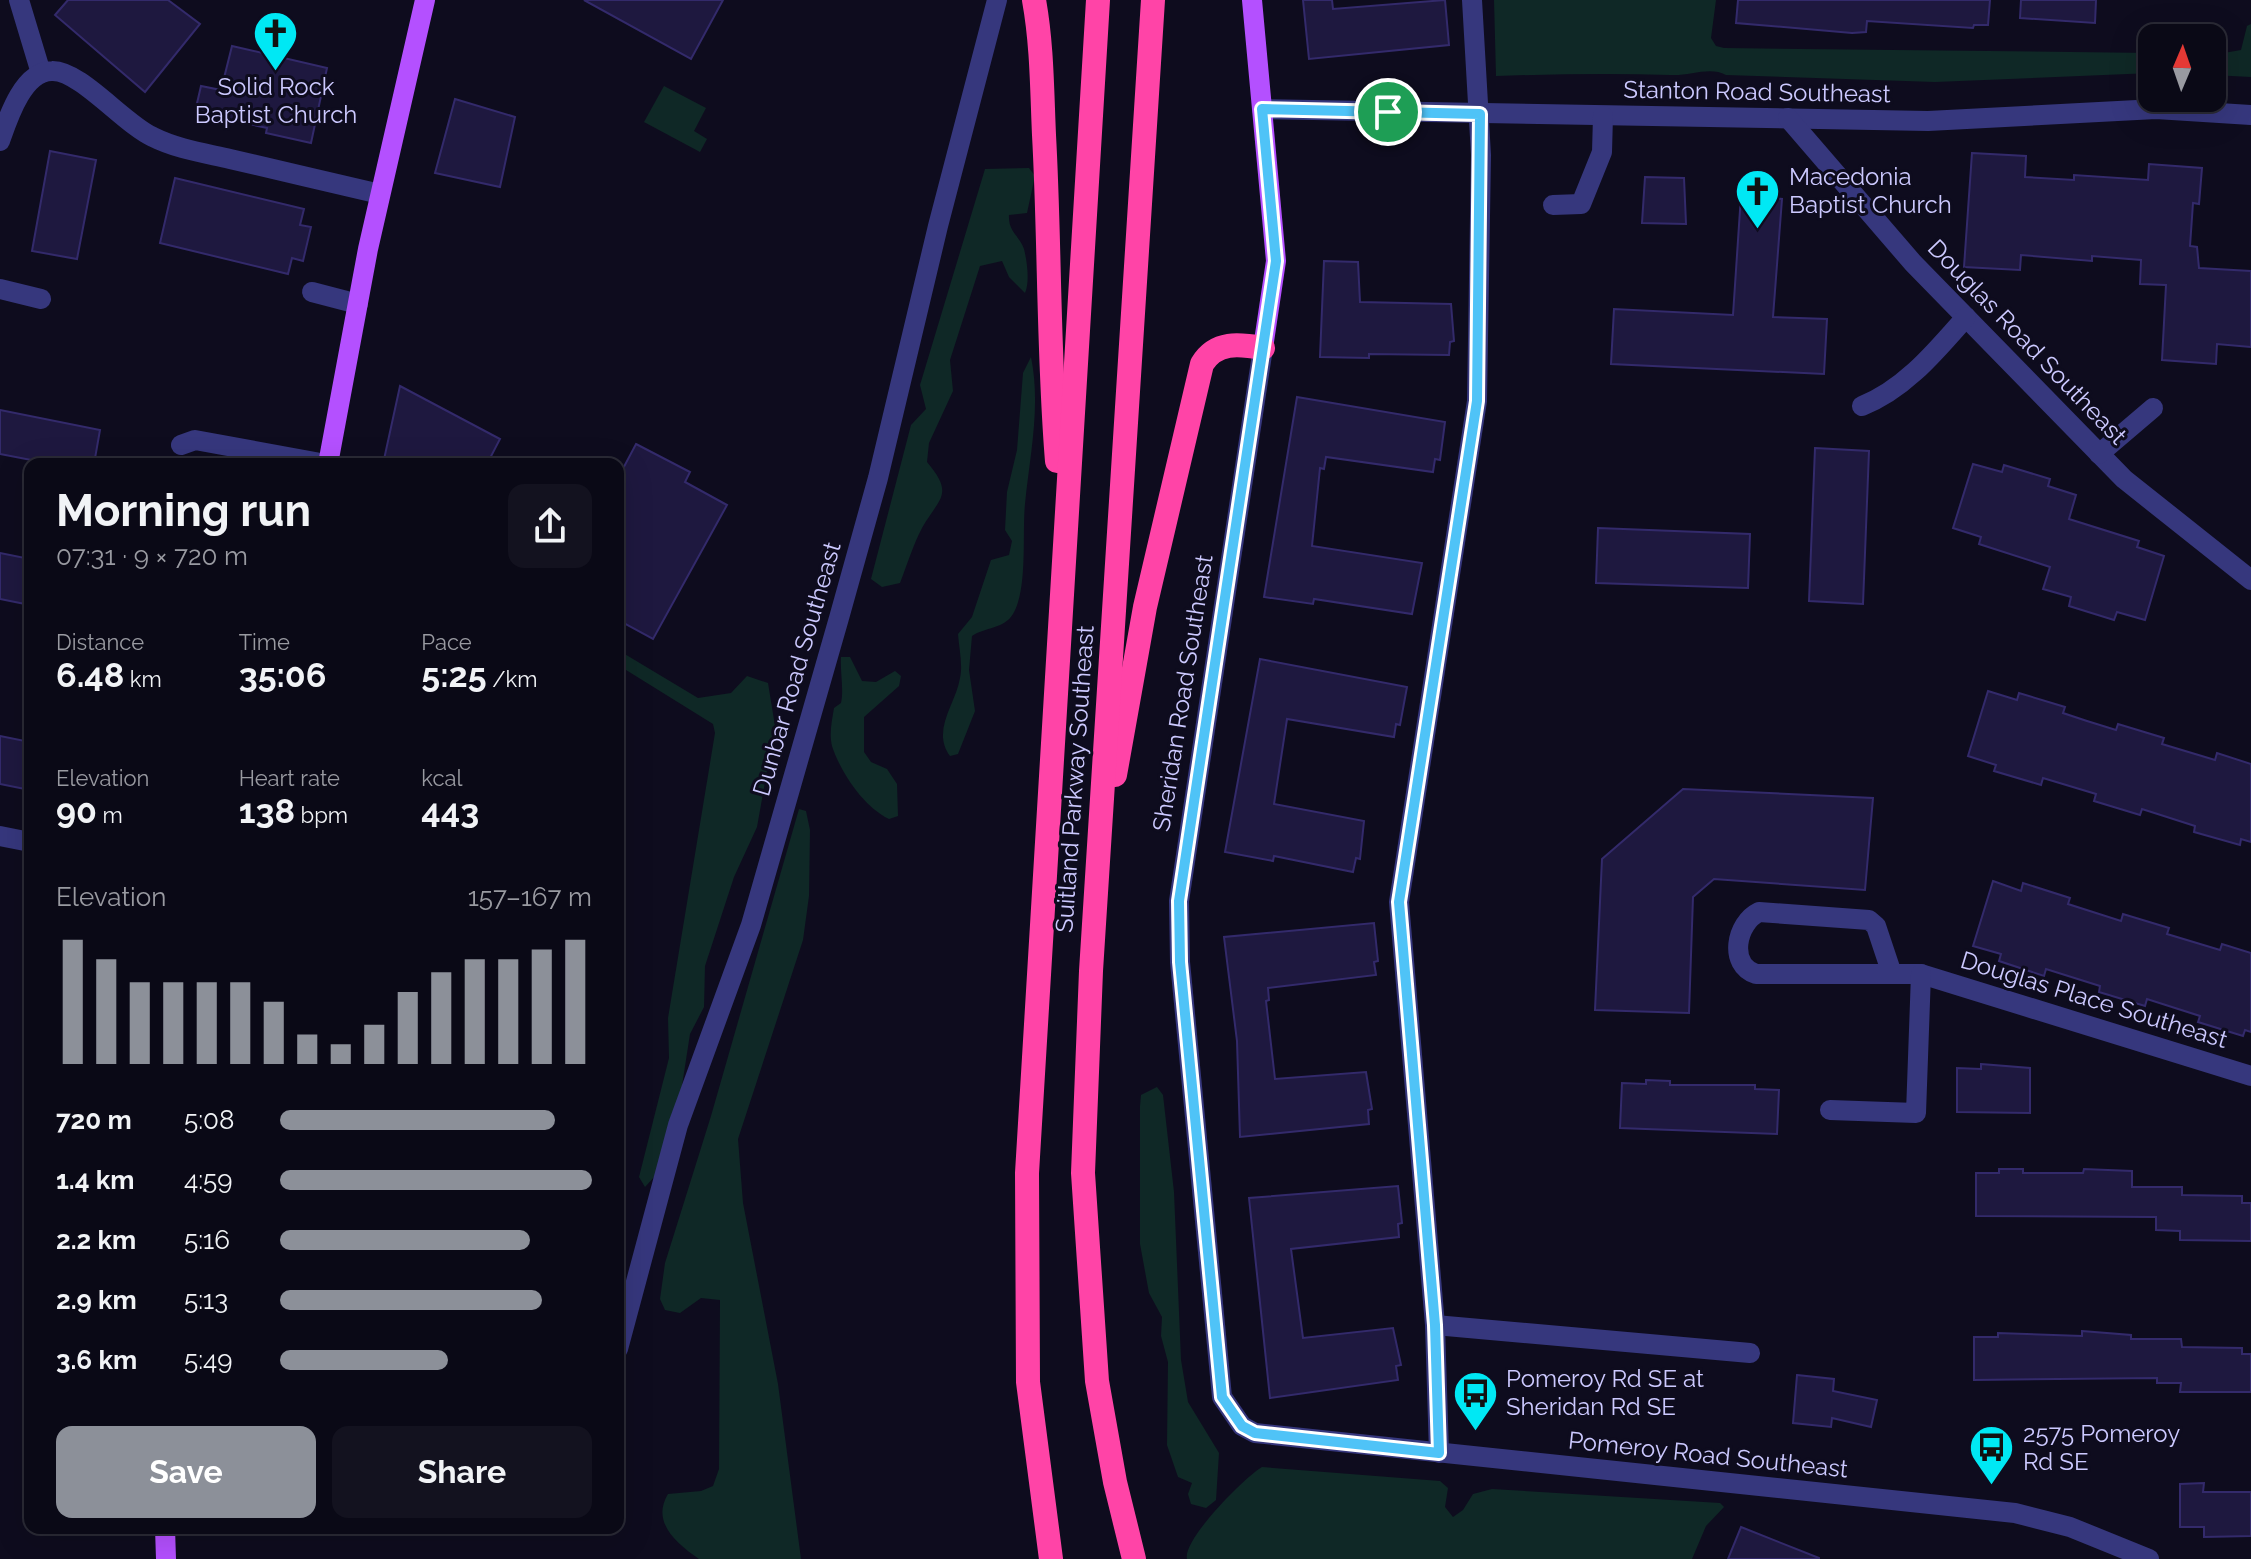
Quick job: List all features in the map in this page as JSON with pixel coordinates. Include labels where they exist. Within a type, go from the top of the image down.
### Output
[{"type":"highway","points":[[1034,0],[1041,56],[1050,243],[1050,380],[1064,540]]},
{"type":"highway","name":"Suitland Parkway Southeast","points":[[1051,1559],[1032,1432],[1025,1265],[1029,1143],[1098,0]]},
{"type":"highway","name":"Suitland Parkway Southeast","points":[[1134,1559],[1115,1482],[1097,1381],[1085,1228],[1085,1079],[1153,0]]},
{"type":"highway","points":[[1099,847],[1130,707],[1145,607],[1202,364],[1213,351],[1224,346],[1263,348]]},
{"type":"main road","points":[[328,458],[380,194],[425,0]]},
{"type":"main road","name":"Sheridan Road Southeast","points":[[1252,0],[1276,261],[1263,348]]},
{"type":"main road","points":[[165,1534],[166,1559]]},
{"type":"street","points":[[19,0],[41,73]]},
{"type":"street","name":"Dunbar Road Southeast","points":[[624,1327],[678,1125],[751,925],[878,478],[997,0]]},
{"type":"street","points":[[1439,1453],[1435,1325],[1399,902],[1477,401],[1480,114],[1472,0]]},
{"type":"street","points":[[0,141],[13,96],[34,76],[49,70],[68,74],[127,122],[176,146],[380,194]]},
{"type":"street","name":"Stanton Road Southeast","points":[[1262,109],[1928,121],[2156,109],[2251,115]]},
{"type":"street","points":[[1553,205],[1581,204],[1602,152],[1603,116]]},
{"type":"street","name":"Douglas Road Southeast","points":[[1788,118],[1913,263],[2099,454],[2159,510],[2251,580]]},
{"type":"street","points":[[0,289],[41,299]]},
{"type":"street","points":[[312,292],[358,304]]},
{"type":"street","points":[[1862,406],[1879,400],[1912,374],[1966,317]]},
{"type":"street","name":"Sheridan Road Southeast","points":[[1222,1397],[1180,962],[1179,901],[1263,348]]},
{"type":"street","points":[[2099,454],[2153,408]]},
{"type":"street","points":[[181,445],[195,440],[294,458]]},
{"type":"street","points":[[0,836],[24,841]]},
{"type":"street","name":"Douglas Place Southeast","points":[[1892,974],[1876,926],[1869,920],[1759,912],[1749,916],[1740,935],[1741,963],[1746,971],[1756,974],[1892,974],[1921,974],[2251,1076]]},
{"type":"street","points":[[1830,1110],[1916,1113],[1921,974]]},
{"type":"street","points":[[1435,1325],[1750,1353]]},
{"type":"street","name":"Pomeroy Road Southeast","points":[[1222,1397],[1242,1426],[1255,1433],[2015,1513],[2070,1527],[2149,1559]]},
{"type":"green space","points":[[1494,0],[1716,0],[1711,38],[1716,46],[1724,48],[2138,53],[2138,74],[1935,82],[1726,75],[1713,71],[1678,75],[1496,76]]},
{"type":"green space","points":[[2251,24],[2251,77],[2226,76],[2226,53],[2241,50],[2247,26]]},
{"type":"green space","points":[[664,86],[706,108],[694,131],[707,139],[700,152],[644,122]]},
{"type":"green space","points":[[1029,168],[1035,176],[1027,213],[1009,215],[1010,226],[1025,254],[1027,288],[1025,293],[1009,277],[1002,261],[980,266],[950,360],[953,391],[929,443],[927,462],[940,482],[941,496],[922,528],[900,583],[882,587],[871,579],[911,425],[926,409],[920,385],[985,169]]},
{"type":"green space","points":[[1031,357],[1035,412],[1025,504],[1021,590],[1009,619],[972,636],[969,670],[975,711],[958,754],[950,756],[943,736],[961,673],[958,634],[972,617],[991,560],[1009,555],[1012,541],[1005,530],[1007,492],[1017,450],[1023,373]]},
{"type":"green space","points":[[624,654],[698,698],[731,693],[747,676],[768,683],[775,726],[757,827],[734,877],[705,966],[704,1007],[690,1034],[679,1105],[656,1175],[645,1187],[639,1177],[669,1058],[668,1018],[715,733],[713,724],[624,669]]},
{"type":"green space","points":[[841,657],[850,657],[862,681],[876,682],[895,671],[901,676],[899,686],[864,717],[864,752],[871,762],[887,769],[897,784],[898,816],[889,819],[870,806],[854,788],[832,746],[834,708],[842,698]]},
{"type":"green space","points":[[799,809],[806,811],[810,830],[809,896],[803,940],[738,1139],[743,1203],[778,1384],[801,1559],[699,1559],[668,1531],[662,1514],[668,1494],[701,1491],[713,1486],[719,1469],[720,1300],[701,1298],[680,1313],[665,1310],[660,1299],[665,1263],[711,1116]]},
{"type":"green space","points":[[1157,1087],[1163,1095],[1174,1192],[1181,1360],[1188,1402],[1219,1453],[1216,1500],[1206,1508],[1191,1504],[1188,1494],[1192,1483],[1178,1477],[1167,1445],[1168,1362],[1161,1336],[1162,1317],[1149,1293],[1140,1244],[1141,1095]]},
{"type":"green space","points":[[1262,1467],[1440,1481],[1448,1488],[1445,1507],[1453,1517],[1463,1510],[1473,1494],[1492,1489],[1720,1503],[1724,1507],[1706,1526],[1692,1559],[1187,1559],[1188,1550],[1204,1524],[1229,1495]]},
{"type":"building","points":[[68,0],[168,0],[200,24],[145,92],[55,15]]},
{"type":"building","points":[[584,0],[723,0],[691,59]]},
{"type":"building","points":[[1303,0],[1332,0],[1333,9],[1445,0],[1449,45],[1309,59]]},
{"type":"building","points":[[1738,0],[1990,0],[1988,25],[1974,25],[1973,28],[1867,21],[1866,32],[1852,33],[1736,23]]},
{"type":"building","points":[[2021,0],[2096,0],[2095,23],[2020,18]]},
{"type":"building","points":[[232,46],[327,68],[311,143],[266,133],[267,128],[195,112],[201,86],[221,90]]},
{"type":"building","points":[[455,99],[515,117],[500,187],[435,173]]},
{"type":"building","points":[[50,151],[96,160],[77,259],[32,251]]},
{"type":"building","points":[[1972,153],[2026,156],[2025,177],[2074,180],[2074,175],[2148,180],[2149,164],[2202,168],[2199,204],[2193,203],[2190,246],[2197,247],[2199,268],[2251,271],[2251,347],[2217,344],[2216,364],[2162,360],[2166,285],[2140,284],[2141,260],[2092,256],[2092,261],[2021,255],[2020,270],[1964,267]]},
{"type":"building","points":[[1645,177],[1684,178],[1686,224],[1642,223]]},
{"type":"building","points":[[175,178],[304,209],[300,225],[311,227],[303,261],[292,258],[288,274],[160,243]]},
{"type":"building","points":[[1741,195],[1782,199],[1773,317],[1827,319],[1824,374],[1611,364],[1614,309],[1733,315]]},
{"type":"building","points":[[1324,261],[1358,262],[1360,302],[1451,304],[1454,341],[1450,342],[1449,355],[1320,357]]},
{"type":"building","points":[[400,386],[500,439],[490,458],[384,458]]},
{"type":"building","points":[[1297,397],[1445,422],[1440,460],[1435,459],[1433,472],[1326,457],[1324,469],[1320,468],[1312,546],[1422,563],[1412,614],[1314,599],[1313,604],[1264,597]]},
{"type":"building","points":[[0,410],[100,430],[95,458],[24,459],[0,454]]},
{"type":"building","points":[[636,444],[690,472],[685,482],[727,505],[653,639],[624,623],[624,467]]},
{"type":"building","points":[[1815,448],[1869,451],[1863,604],[1809,601]]},
{"type":"building","points":[[1973,464],[2002,472],[2004,465],[2050,479],[2048,486],[2076,495],[2069,519],[2139,541],[2137,547],[2164,556],[2145,620],[2117,612],[2114,620],[2069,606],[2071,597],[2043,589],[2050,567],[1979,544],[1981,537],[1953,528]]},
{"type":"building","points":[[1598,528],[1750,534],[1748,588],[1596,583]]},
{"type":"building","points":[[0,553],[24,558],[24,604],[0,599]]},
{"type":"building","points":[[1260,659],[1407,687],[1400,725],[1396,724],[1394,737],[1287,719],[1274,804],[1364,821],[1360,859],[1356,858],[1353,872],[1274,856],[1273,861],[1225,852]]},
{"type":"building","points":[[1988,691],[2017,700],[2019,693],[2065,707],[2063,713],[2116,730],[2118,724],[2164,738],[2162,744],[2215,760],[2217,753],[2251,764],[2251,842],[2241,839],[2240,845],[2194,832],[2195,826],[2142,809],[2140,815],[2094,801],[2096,794],[2043,778],[2041,785],[1994,771],[1996,765],[1968,756]]},
{"type":"building","points":[[0,736],[24,741],[24,789],[0,784]]},
{"type":"building","points":[[1683,789],[1873,798],[1865,890],[1714,879],[1693,897],[1689,1013],[1595,1010],[1602,859]]},
{"type":"building","points":[[1993,881],[2021,891],[2023,883],[2070,898],[2068,904],[2121,921],[2123,914],[2169,928],[2167,934],[2220,950],[2222,944],[2251,953],[2251,1032],[2245,1030],[2243,1036],[2198,1022],[2200,1016],[2147,999],[2145,1006],[2099,992],[2100,986],[2046,969],[2044,976],[1999,961],[2001,954],[1973,946]]},
{"type":"building","points":[[1374,923],[1378,961],[1374,962],[1376,975],[1268,988],[1269,1000],[1266,1001],[1275,1079],[1366,1072],[1372,1109],[1368,1110],[1369,1124],[1240,1137],[1237,1041],[1224,937]]},
{"type":"building","points":[[1981,1064],[2030,1068],[2030,1113],[1957,1112],[1957,1068],[1981,1069]]},
{"type":"building","points":[[1646,1080],[1670,1081],[1670,1085],[1755,1085],[1755,1089],[1779,1090],[1777,1134],[1620,1128],[1622,1083],[1646,1084]]},
{"type":"building","points":[[1999,1169],[2023,1169],[2023,1173],[2083,1173],[2084,1169],[2132,1171],[2132,1187],[2182,1187],[2182,1195],[2242,1196],[2242,1203],[2251,1203],[2251,1241],[2180,1240],[2180,1231],[2156,1230],[2156,1217],[1976,1216],[1976,1173],[1999,1173]]},
{"type":"building","points":[[1398,1186],[1402,1223],[1398,1224],[1399,1237],[1291,1249],[1303,1338],[1393,1328],[1401,1365],[1396,1366],[1398,1380],[1270,1398],[1249,1198]]},
{"type":"building","points":[[2082,1331],[2131,1335],[2131,1339],[2181,1339],[2182,1347],[2242,1348],[2242,1354],[2251,1354],[2251,1392],[2180,1392],[2181,1383],[2157,1383],[2157,1378],[1974,1380],[1974,1337],[1998,1337],[1998,1333],[2082,1336]]},
{"type":"building","points":[[1797,1375],[1834,1379],[1833,1391],[1877,1400],[1871,1427],[1832,1418],[1831,1427],[1793,1423]]},
{"type":"building","points":[[2204,1483],[2203,1492],[2251,1492],[2251,1536],[2204,1537],[2204,1527],[2180,1527],[2180,1484]]},
{"type":"building","points":[[1741,1527],[1819,1558],[1819,1559],[1728,1559]]},
{"type":"place","name":"Solid Rock Baptist Church","points":[[276,72]]},
{"type":"place","name":"Macedonia Baptist Church","points":[[1758,230]]},
{"type":"place","name":"Pomeroy Rd SE at Sheridan Rd SE","points":[[1475,1432]]},
{"type":"place","name":"2575 Pomeroy Rd SE","points":[[1992,1487]]},
{"type":"route","points":[[1262,109],[1388,112],[1480,114],[1477,401],[1399,902],[1435,1325],[1439,1453],[1255,1433],[1242,1426],[1222,1397],[1180,962],[1182,870],[1276,261],[1262,109]]}]
